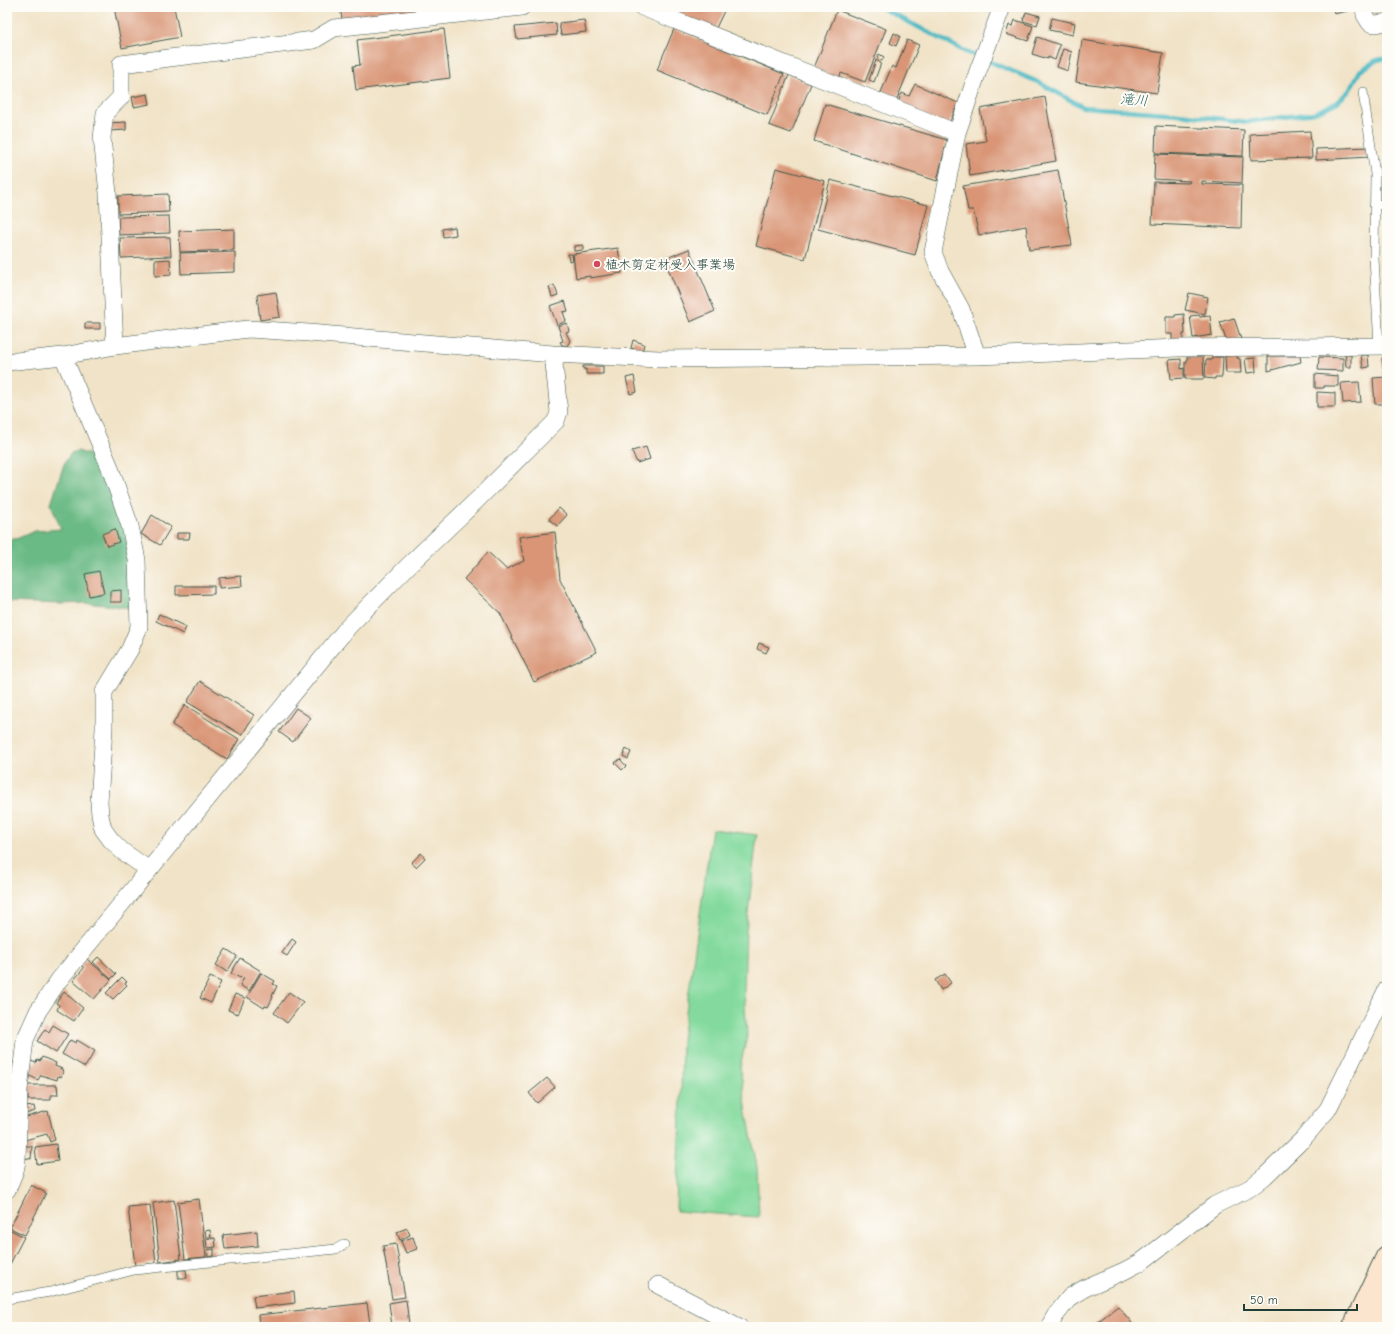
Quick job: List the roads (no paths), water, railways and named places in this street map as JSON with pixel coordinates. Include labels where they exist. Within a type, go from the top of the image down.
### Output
[{"type":"main road","points":[[1354,1327],[1387,1256]]},
{"type":"main road","points":[[1372,1327],[1387,1295]]},
{"type":"street","points":[[115,346],[108,193],[102,138],[105,113],[121,97],[121,64],[314,40],[334,28],[522,7]]},
{"type":"street","points":[[642,7],[957,133]]},
{"type":"street","points":[[977,356],[961,309],[940,271],[933,252],[957,133],[1002,7]]},
{"type":"street","points":[[1364,7],[1365,15],[1370,22],[1376,24],[1387,22]]},
{"type":"street","points":[[7,362],[63,356],[115,346],[248,329],[317,333],[553,354],[659,359],[977,356],[1178,348],[1383,346]]},
{"type":"street","points":[[7,1190],[15,1171],[19,1090],[25,1040],[31,1024],[45,1000],[59,980],[348,627],[556,421],[559,412],[553,354]]},
{"type":"street","points":[[63,356],[109,465],[130,526],[137,560],[139,627],[130,649],[104,692],[104,729],[99,802],[103,829],[110,840],[122,851],[149,870]]},
{"type":"street","points":[[1049,1327],[1054,1316],[1070,1297],[1085,1288],[1141,1262],[1215,1205],[1250,1188],[1304,1139],[1328,1109],[1387,989]]},
{"type":"street","points":[[658,1285],[739,1327]]},
{"type":"lane","points":[[1363,92],[1375,174],[1374,258],[1383,346]]},
{"type":"lane","points":[[1374,205],[1387,204]]},
{"type":"lane","points":[[7,1299],[50,1292],[134,1270],[336,1249],[345,1244]]},
{"type":"waterway","name":"滝川","points":[[880,7],[966,52],[979,57]]},
{"type":"waterway","name":"滝川","points":[[986,60],[1038,82],[1083,107],[1179,114],[1247,122],[1314,113],[1336,103],[1349,91],[1360,71],[1377,60],[1387,58]]},
{"type":"place","name":"植木剪定材受入事業場","points":[[597,264]]}]
